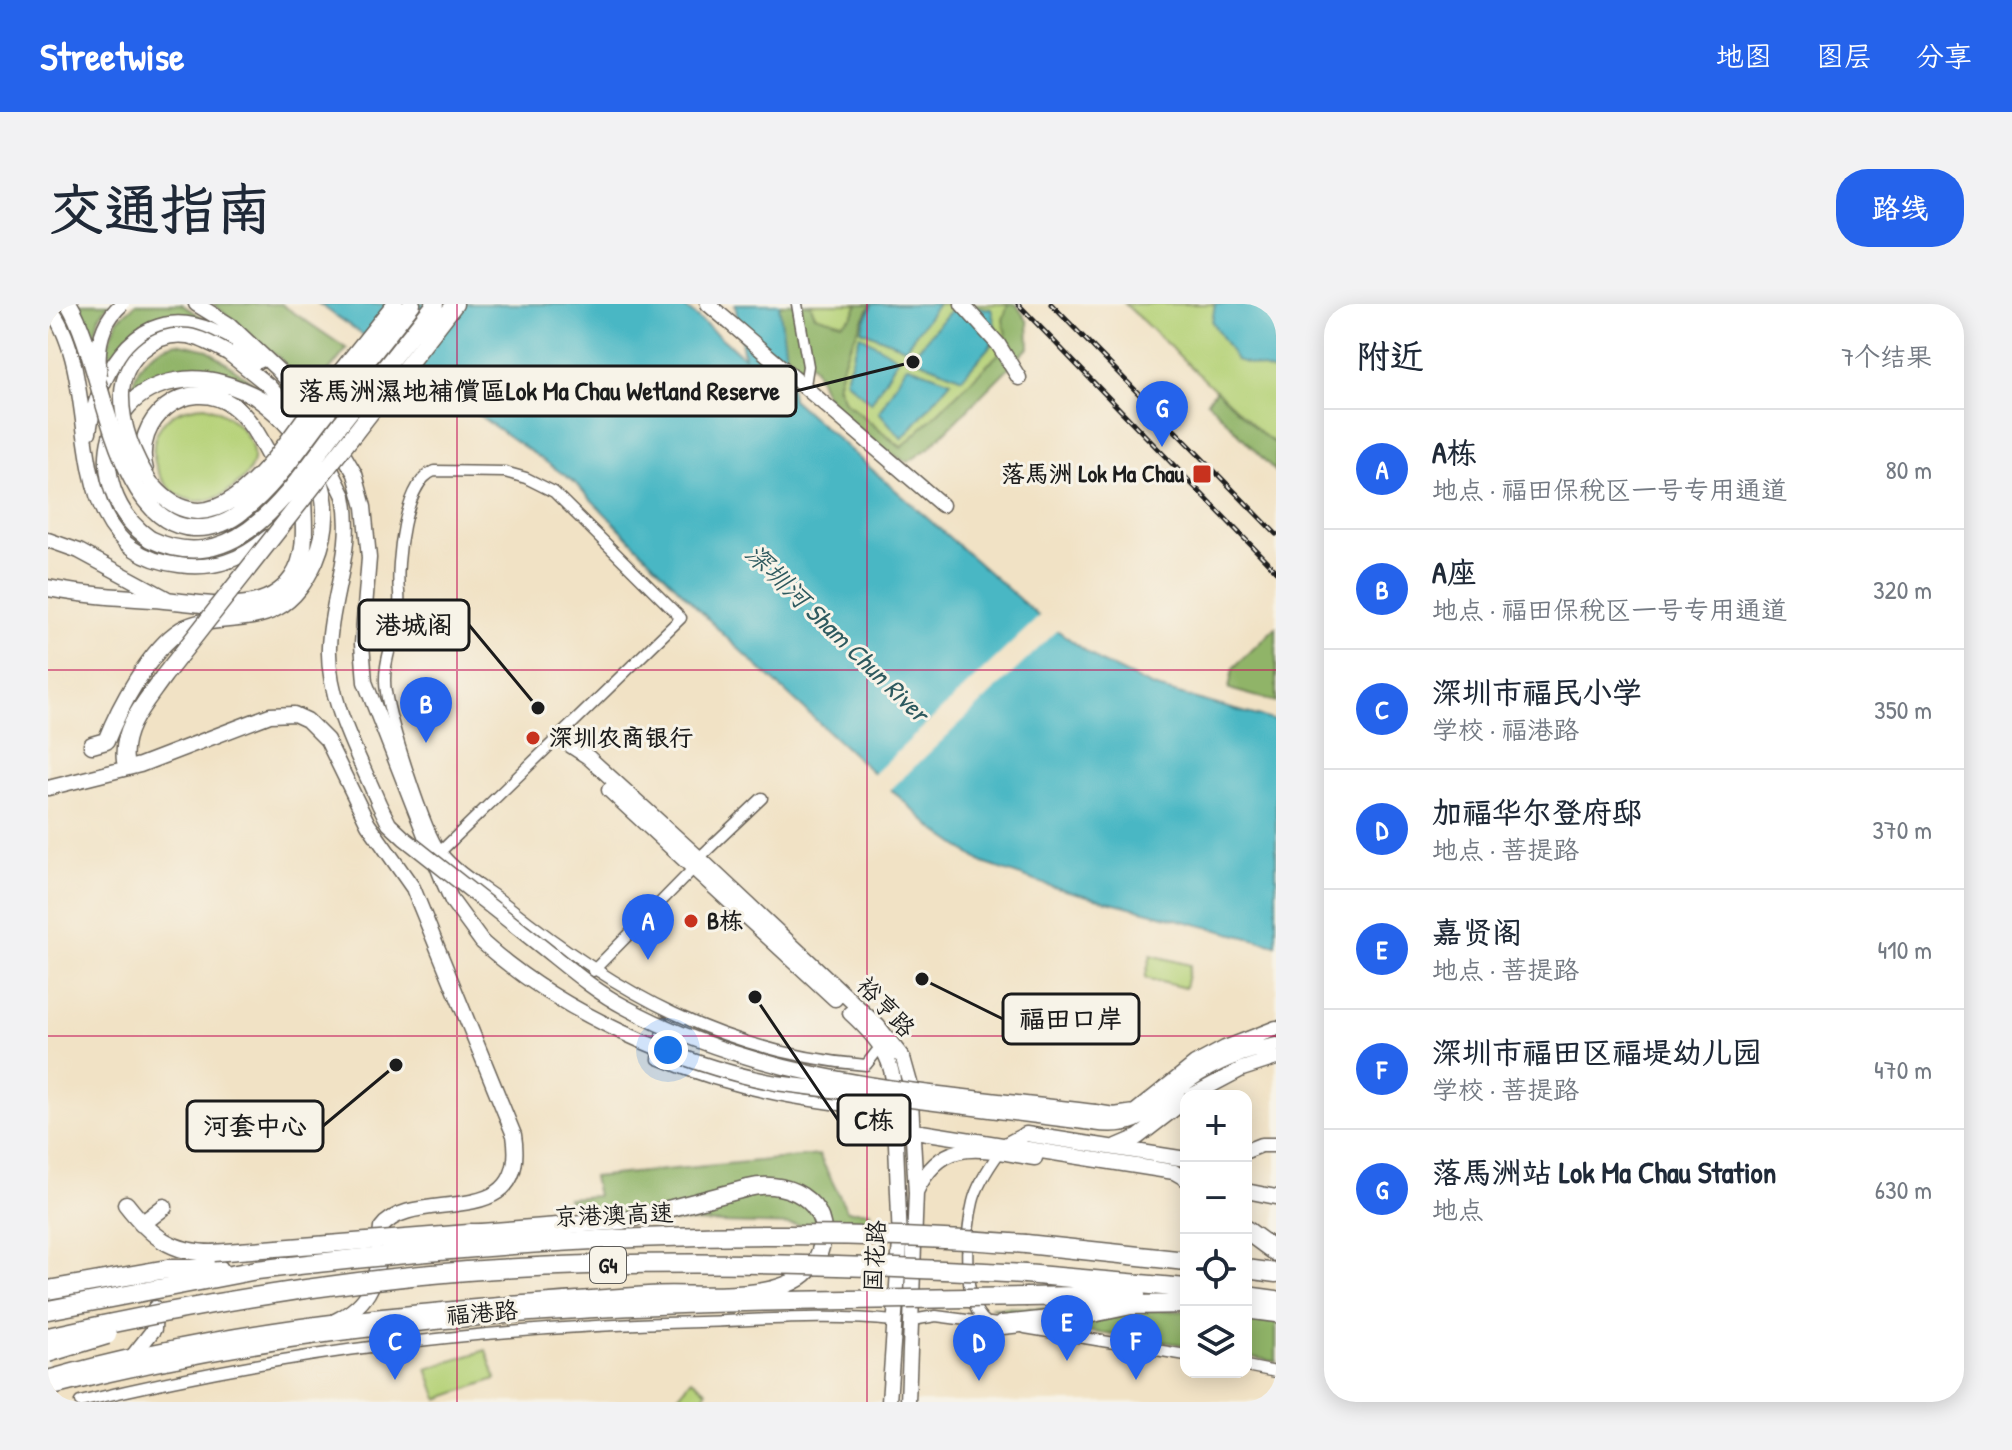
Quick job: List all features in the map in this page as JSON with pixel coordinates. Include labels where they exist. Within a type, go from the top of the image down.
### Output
[{"type":"highway","points":[[470,1233],[607,1238]]},
{"type":"highway","name":"京港澳高速","points":[[48,1310],[257,1270],[492,1245],[607,1238],[848,1234],[1026,1244],[1180,1260]]},
{"type":"highway","points":[[1251,1234],[1276,1252]]},
{"type":"highway","name":"京港澳高速","points":[[48,1337],[312,1290],[464,1271],[573,1265],[822,1264],[1025,1274],[1180,1290]]},
{"type":"highway","points":[[48,1290],[167,1269],[257,1270]]},
{"type":"highway","points":[[1252,1270],[1276,1273]]},
{"type":"highway","points":[[48,1387],[166,1358],[293,1337],[454,1317],[614,1315],[848,1300],[1180,1291]]},
{"type":"highway","points":[[1252,1297],[1276,1300]]},
{"type":"highway","points":[[997,1325],[1068,1318],[1131,1305],[1180,1304]]},
{"type":"highway","points":[[48,1353],[194,1309]]},
{"type":"highway","points":[[1252,1310],[1276,1313]]},
{"type":"main road","points":[[69,304],[139,494],[155,514],[187,528],[218,525],[246,509],[316,405],[412,304]]},
{"type":"main road","points":[[103,393],[99,358],[102,334],[110,317],[122,304]]},
{"type":"main road","points":[[196,304],[246,338],[316,405],[339,443],[360,488],[369,558],[362,659],[370,700],[452,901],[482,942],[517,971],[600,1019],[693,1062],[729,1073],[776,1083],[1094,1118],[1135,1112],[1195,1064],[1225,1048],[1276,1028]]},
{"type":"main road","points":[[395,304],[316,405],[256,480],[226,505],[202,511],[181,508],[153,486],[138,464],[122,404],[124,378],[131,363],[154,342],[174,335],[196,337],[228,353],[269,386],[311,435],[344,496],[348,533],[331,625],[330,675],[379,804],[389,824],[404,838],[607,996],[649,1019],[733,1055],[790,1071],[1094,1118],[1121,1126],[1140,1120],[1207,1070],[1242,1053],[1276,1045]]},
{"type":"main road","points":[[125,761],[124,747],[132,722],[163,677],[292,514],[435,304]]},
{"type":"main road","points":[[311,435],[286,414],[256,397],[218,382],[190,379],[161,385],[127,409],[111,438],[107,471],[117,505],[127,520],[150,539],[177,550],[193,551],[231,542],[271,511],[348,428],[455,304]]},
{"type":"main road","points":[[708,304],[942,505]]},
{"type":"main road","points":[[962,304],[998,344],[1019,378]]},
{"type":"main road","points":[[48,306],[64,330],[76,368],[92,486],[118,534],[137,552],[172,565],[221,565],[247,553],[292,514]]},
{"type":"main road","points":[[99,503],[89,457],[93,413],[106,378],[122,352],[150,330],[182,324],[215,333],[249,353],[316,405]]},
{"type":"main road","points":[[153,486],[142,458],[145,435],[155,416],[172,402],[197,395],[220,399],[241,412],[256,434],[293,502],[303,544]]},
{"type":"main road","points":[[48,588],[102,598],[233,604],[269,598],[294,576],[303,544],[302,484],[292,447],[256,397]]},
{"type":"main road","points":[[92,745],[106,741],[120,704],[180,631],[197,624],[271,611],[296,592],[310,571],[324,524],[326,498],[321,480],[297,434],[256,397]]},
{"type":"main road","points":[[48,540],[79,551],[174,602]]},
{"type":"main road","points":[[48,788],[140,765],[270,715],[294,714],[319,728],[368,824],[406,875],[514,1135],[516,1161],[505,1184],[484,1199],[401,1214],[385,1222],[381,1228],[377,1275],[370,1289],[351,1313],[334,1321]]},
{"type":"main road","name":"裕亨路","points":[[559,738],[581,763],[697,863],[894,1043],[907,1068],[902,1112]]},
{"type":"main road","name":"裕亨路","points":[[697,863],[881,1046],[891,1063],[902,1112]]},
{"type":"main road","points":[[1202,1090],[1242,1069],[1276,1058]]},
{"type":"main road","points":[[1113,1147],[1138,1137],[1180,1105]]},
{"type":"main road","points":[[902,1112],[912,1130]]},
{"type":"main road","name":"国花路","points":[[889,1402],[900,1242],[896,1128],[902,1112]]},
{"type":"main road","points":[[896,1128],[1172,1182],[1180,1181]]},
{"type":"main road","name":"国花路","points":[[908,1402],[916,1193],[912,1130]]},
{"type":"main road","points":[[916,1193],[930,1169],[949,1153],[1003,1148],[1026,1134],[1180,1158]]},
{"type":"main road","points":[[1252,1149],[1276,1145]]},
{"type":"main road","points":[[48,1379],[132,1357],[334,1321],[489,1305],[653,1294],[755,1292],[788,1286],[808,1273],[820,1253],[822,1230],[805,1197],[788,1187],[771,1183],[622,1221],[213,1253],[176,1250],[142,1224],[126,1204]]},
{"type":"main road","points":[[1252,1192],[1276,1197]]},
{"type":"main road","points":[[142,1224],[164,1207]]},
{"type":"main road","points":[[132,1357],[154,1329],[155,1308]]},
{"type":"street","points":[[797,304],[808,366],[800,381]]},
{"type":"street","points":[[440,852],[681,618],[554,492],[505,472],[434,471],[425,474],[412,495],[398,564],[400,617],[384,678],[391,716],[440,852],[593,971],[650,1004],[728,1036],[815,1058],[866,1065],[874,1074],[873,1109]]},
{"type":"street","points":[[593,971],[762,798]]},
{"type":"street","points":[[650,1004],[664,1024],[658,1059],[733,1086],[810,1102],[902,1112]]},
{"type":"street","points":[[866,1065],[881,1046]]},
{"type":"street","points":[[810,1102],[815,1058]]},
{"type":"street","points":[[997,1325],[980,1317],[971,1301],[970,1235],[975,1195],[1003,1148]]},
{"type":"street","name":"福港路","points":[[80,1402],[262,1361],[614,1315],[893,1321]]},
{"type":"street","points":[[912,1320],[936,1316],[1180,1354]]},
{"type":"street","points":[[1252,1367],[1276,1372]]},
{"type":"green space","points":[[80,304],[109,304],[99,317],[94,338]]},
{"type":"green space","points":[[136,304],[181,304],[212,324],[181,319],[169,321],[147,332],[111,358],[107,348],[118,319]]},
{"type":"green space","points":[[213,304],[281,304],[347,349],[311,393],[279,358]]},
{"type":"green space","points":[[779,304],[810,304],[815,315],[842,323],[852,316],[858,304],[871,304],[846,354],[837,385],[844,401],[901,448],[1008,345],[1003,320],[1008,304],[1016,304],[1028,322],[1029,347],[929,448],[908,462],[877,444],[844,416],[828,398],[807,360],[799,368],[785,360]]},
{"type":"green space","points":[[809,304],[1015,304],[1015,339],[905,450],[843,400]]},
{"type":"green space","points":[[1125,304],[1276,304],[1276,445],[1272,444]]},
{"type":"green space","points":[[177,343],[208,350],[255,384],[207,369],[176,370],[146,382],[131,393],[136,374],[145,360],[159,349]]},
{"type":"green space","points":[[1216,390],[1276,443],[1276,472],[1207,401]]},
{"type":"green space","points":[[205,406],[237,424],[251,444],[253,456],[244,478],[217,498],[192,500],[172,491],[159,473],[154,452],[158,430],[175,414]]},
{"type":"green space","points":[[1276,627],[1276,702],[1229,689],[1233,668]]},
{"type":"green space","points":[[1151,955],[1190,965],[1185,988],[1145,978]]},
{"type":"green space","points":[[819,1155],[847,1211],[871,1211],[873,1227],[577,1219],[568,1198],[597,1196],[593,1177]]},
{"type":"green space","points":[[990,1307],[1180,1311],[1180,1344],[1049,1326]]},
{"type":"green space","points":[[1252,1318],[1276,1320],[1276,1362],[1252,1357]]},
{"type":"green space","points":[[486,1350],[496,1379],[438,1399],[427,1369]]},
{"type":"green space","points":[[692,1379],[707,1391],[698,1402],[673,1402]]},
{"type":"water","name":"深圳河 Sham Chun River","points":[[319,304],[681,304],[744,357],[735,304],[779,304],[792,399],[1043,620],[1101,662],[1153,687],[1276,721],[1276,945],[1053,887],[983,863],[934,829],[727,638],[573,481]]},
{"type":"water","points":[[872,304],[938,304],[905,348],[861,330]]},
{"type":"water","points":[[956,304],[991,309],[998,337],[962,378],[911,357]]},
{"type":"water","points":[[1215,304],[1276,304],[1276,372],[1236,360],[1212,322]]},
{"type":"water","points":[[860,335],[898,358],[871,403],[845,380]]},
{"type":"water","points":[[907,365],[951,381],[902,439],[879,412]]},
{"type":"pier","points":[[1042,614],[1060,628],[888,792],[872,776]]},
{"type":"railway","points":[[1018,304],[1276,571]]},
{"type":"railway","points":[[1051,304],[1276,534]]},
{"type":"place","name":"落馬洲濕地補償區Lok Ma Chau Wetland Reserve","points":[[913,362]]},
{"type":"place","name":"落馬洲站 Lok Ma Chau Station","points":[[1162,447]]},
{"type":"place","name":"落馬洲 Lok Ma Chau","points":[[1202,474]]},
{"type":"place","name":"港城阁","points":[[538,708]]},
{"type":"place","name":"深圳农商银行","points":[[533,738]]},
{"type":"place","name":"A座","points":[[426,743]]},
{"type":"place","name":"B栋","points":[[691,921]]},
{"type":"place","name":"A栋","points":[[648,960]]},
{"type":"place","name":"福田口岸","points":[[922,979]]},
{"type":"place","name":"C栋","points":[[755,997]]},
{"type":"place","name":"河套中心","points":[[396,1065]]},
{"type":"place","name":"嘉贤阁","points":[[1067,1361]]},
{"type":"place","name":"深圳市福民小学","points":[[395,1380]]},
{"type":"place","name":"深圳市福田区福堤幼儿园","points":[[1136,1380]]},
{"type":"place","name":"加福华尔登府邸","points":[[979,1381]]}]
